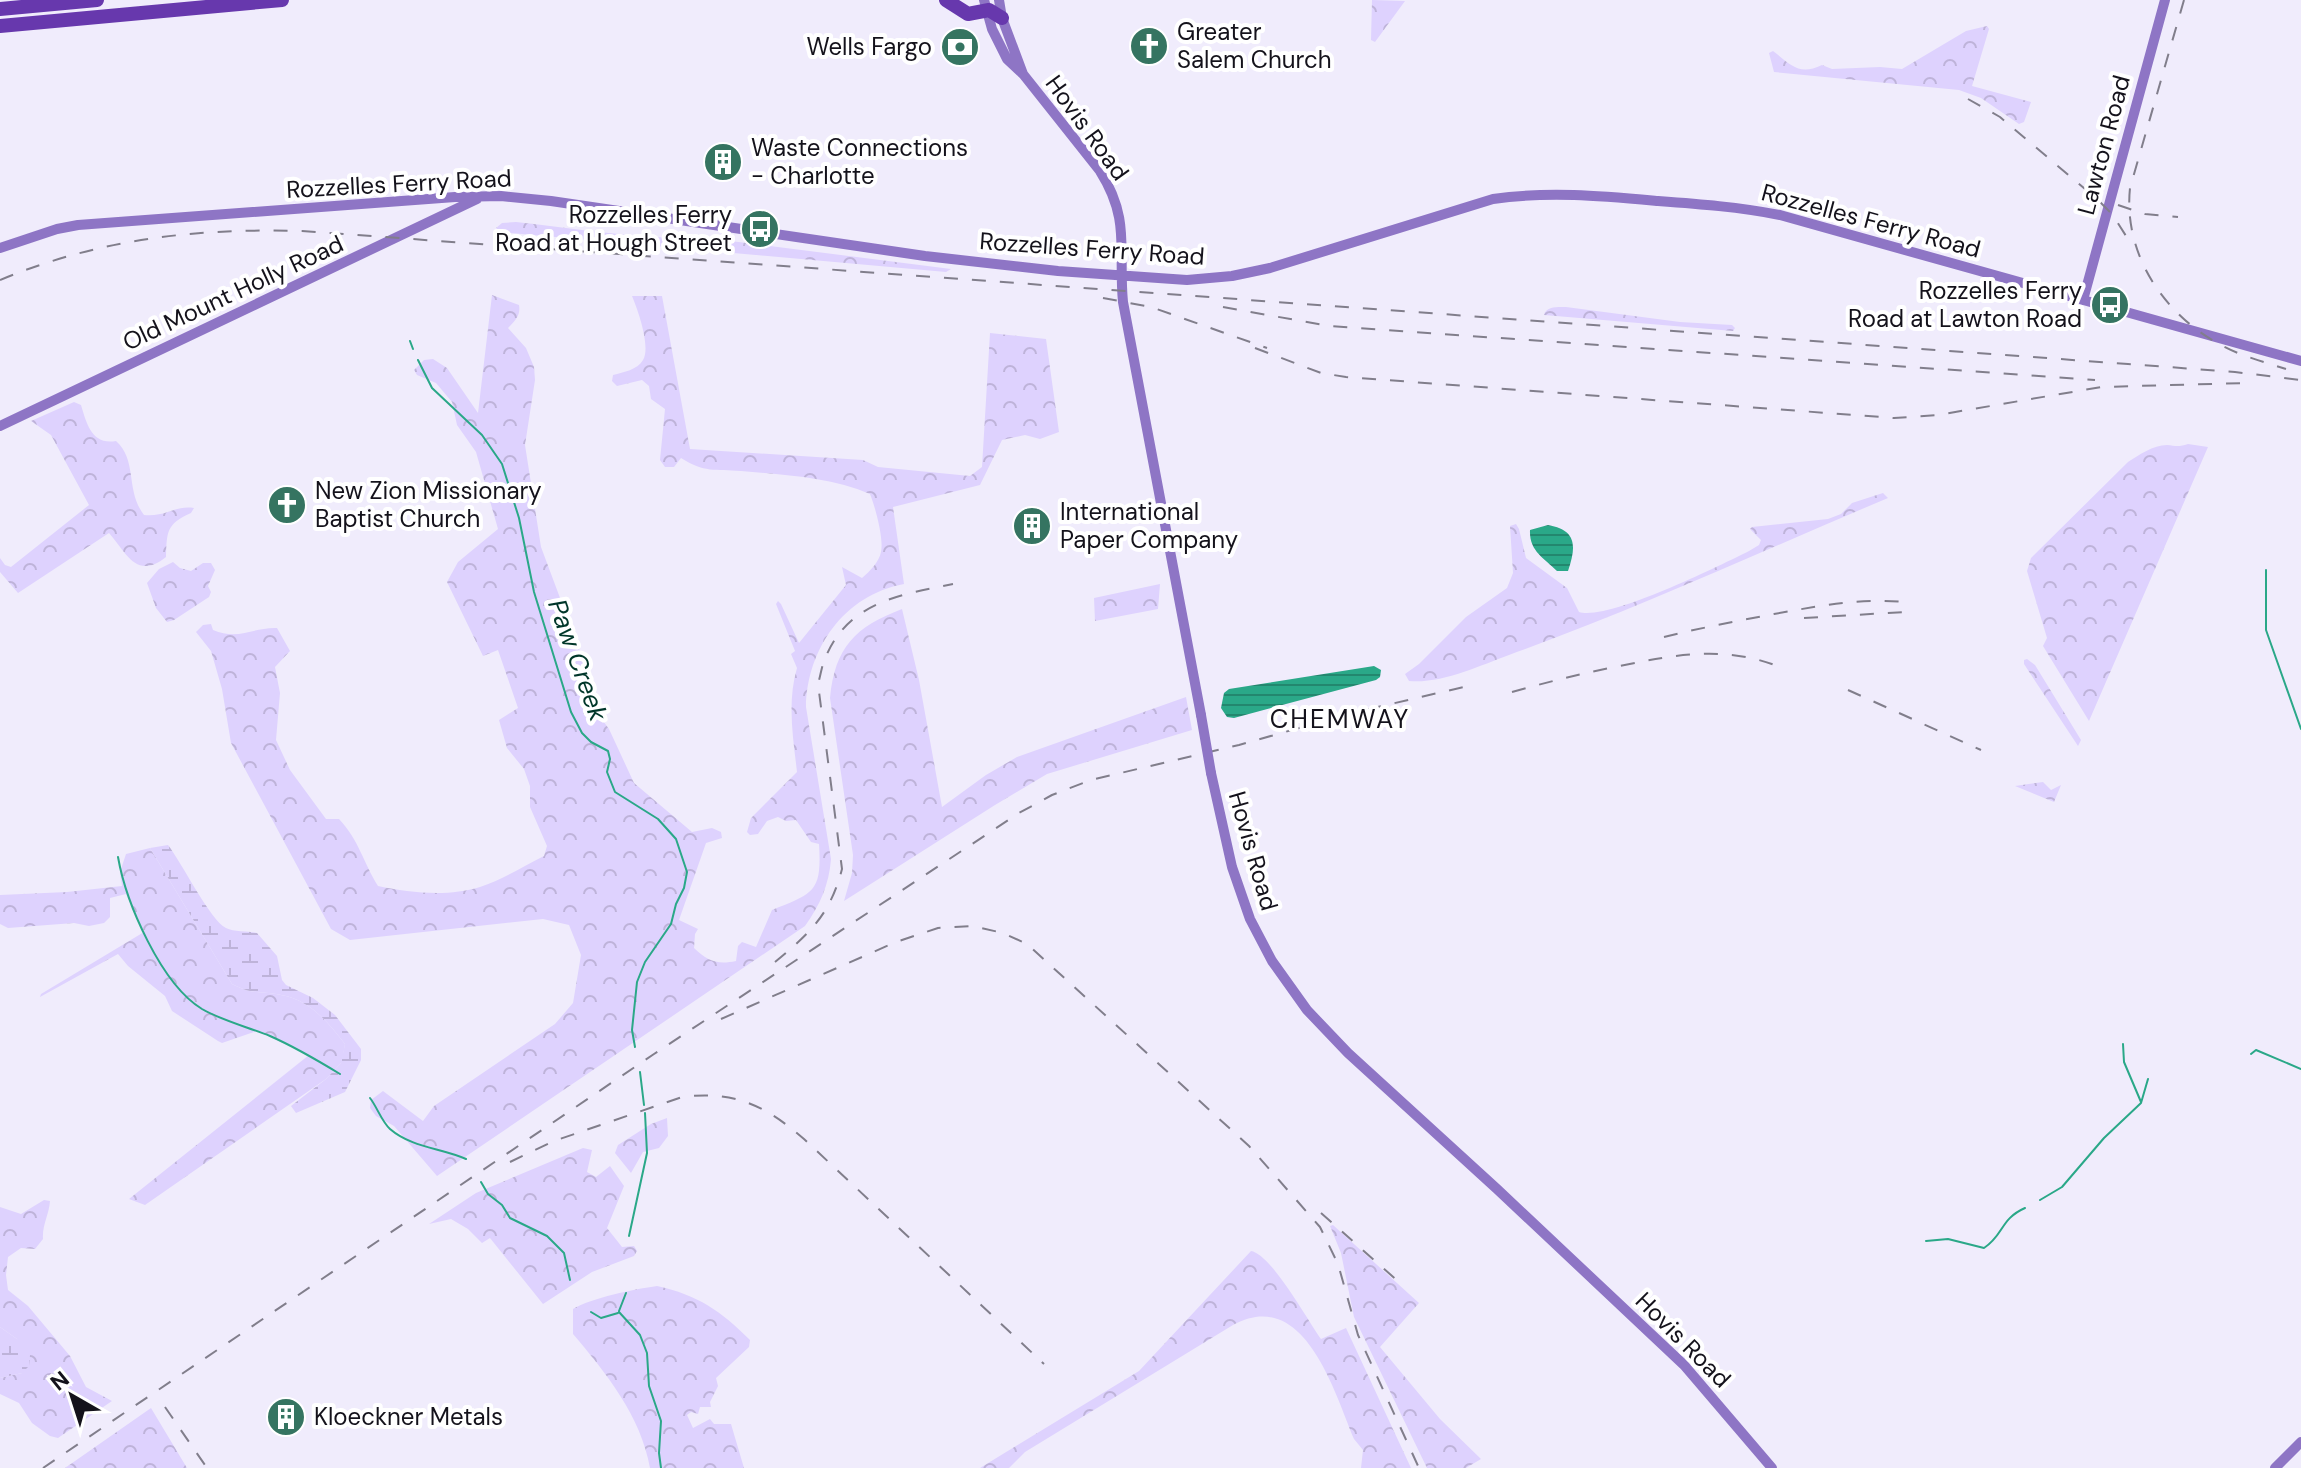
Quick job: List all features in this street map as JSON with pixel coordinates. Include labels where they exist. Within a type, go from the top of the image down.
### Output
[{"type":"highway","points":[[0,9],[97,0]]},
{"type":"highway","points":[[0,26],[282,0]]},
{"type":"highway","points":[[946,0],[968,14],[990,3],[1002,18]]},
{"type":"street","name":"Lawton Road","points":[[2083,300],[2165,0]]},
{"type":"street","name":"Hovis Road","points":[[990,3],[1001,48],[1108,184],[1122,224],[1123,302],[1211,773],[1232,867],[1250,919],[1272,961],[1307,1010],[1348,1053],[1684,1365],[1772,1468]]},
{"type":"street","name":"Hovis Road","points":[[1002,18],[1023,74]]},
{"type":"street","name":"Rozzelles Ferry Road","points":[[0,248],[57,229],[91,224],[482,196],[551,201],[925,256],[1187,280],[1245,274],[1493,199],[1522,194],[1588,194],[1745,208],[1780,215],[2301,361]]},
{"type":"street","name":"Old Mount Holly Road","points":[[0,426],[482,196]]},
{"type":"street","points":[[2275,1468],[2301,1442]]},
{"type":"green space","points":[[1372,0],[1405,1],[1375,42],[1371,40]]},
{"type":"green space","points":[[1987,26],[1989,29],[1972,86],[2031,102],[2024,122],[2019,124],[1981,98],[1959,90],[1774,72],[1769,53],[1773,51],[1801,69],[1822,65],[1832,69],[1902,69],[1966,31]]},
{"type":"green space","points":[[502,223],[635,236],[707,238],[951,269],[946,272],[501,232],[496,228]]},
{"type":"green space","points":[[492,295],[519,305],[518,315],[508,328],[526,348],[534,367],[535,380],[525,445],[541,547],[597,697],[598,714],[609,729],[634,783],[692,832],[712,828],[721,832],[722,838],[706,843],[679,920],[698,929],[694,948],[708,959],[718,962],[736,961],[738,946],[742,942],[756,947],[772,910],[806,894],[817,881],[819,872],[819,844],[811,842],[796,820],[786,821],[778,817],[767,821],[758,834],[750,835],[747,832],[751,818],[797,772],[792,720],[792,694],[797,668],[791,654],[795,651],[776,604],[778,601],[781,604],[799,643],[846,585],[842,567],[862,578],[878,559],[881,539],[870,494],[855,488],[807,478],[710,469],[681,458],[674,467],[665,467],[660,460],[665,409],[651,399],[649,386],[642,380],[617,386],[612,381],[613,375],[637,366],[645,354],[643,328],[632,296],[662,296],[690,449],[863,460],[878,467],[970,476],[982,467],[990,333],[1046,339],[1059,432],[1040,439],[1025,435],[1002,440],[980,485],[893,507],[904,584],[883,590],[847,612],[822,645],[813,665],[806,707],[831,859],[823,894],[805,926],[437,1176],[394,1126],[376,1116],[370,1108],[371,1100],[383,1091],[423,1121],[434,1106],[555,1024],[573,1003],[581,955],[569,925],[543,919],[350,940],[331,929],[231,743],[222,689],[211,651],[196,632],[203,625],[211,624],[213,630],[231,634],[277,628],[290,651],[275,667],[280,693],[276,740],[290,770],[326,819],[339,819],[351,835],[378,886],[429,893],[468,890],[496,881],[544,856],[547,846],[530,807],[530,786],[524,769],[507,748],[499,720],[518,708],[498,650],[483,656],[447,582],[458,562],[498,529],[476,452],[457,425],[452,402],[436,383],[417,375],[414,370],[424,360],[433,359],[447,368],[478,413]]},
{"type":"green space","points":[[1566,307],[1680,322],[1732,325],[1735,328],[1733,331],[1544,315],[1550,309]]},
{"type":"green space","points":[[74,402],[81,405],[88,426],[96,437],[116,441],[123,449],[135,496],[144,515],[194,508],[172,525],[166,557],[156,564],[139,565],[109,533],[18,593],[0,572],[0,558],[11,567],[89,505],[51,435],[31,421]]},
{"type":"green space","points":[[2188,444],[2208,447],[2089,721],[2043,646],[2047,638],[2027,571],[2031,558],[2128,462],[2157,447]]},
{"type":"green space","points":[[1883,493],[1888,498],[1652,599],[1473,669],[1421,681],[1409,681],[1405,674],[1466,617],[1507,588],[1513,573],[1510,526],[1516,524],[1519,529],[1526,558],[1567,588],[1579,612],[1593,613],[1638,601],[1749,551],[1761,540],[1750,529],[1752,527],[1828,519],[1841,514],[1852,503]]},
{"type":"green space","points":[[173,562],[191,571],[203,563],[211,563],[215,570],[208,586],[211,592],[209,597],[167,622],[156,608],[147,583],[159,569]]},
{"type":"green space","points":[[1160,584],[1158,609],[1095,621],[1094,598]]},
{"type":"green space","points":[[902,609],[919,680],[942,807],[1017,757],[1186,697],[1192,730],[1047,774],[844,901],[852,873],[853,855],[830,698],[833,680],[850,641],[872,623]]},
{"type":"green space","points":[[2027,659],[2035,665],[2081,740],[2078,746],[2024,664]]},
{"type":"green space","points":[[2043,782],[2051,790],[2061,785],[2054,802],[2015,786]]},
{"type":"green space","points":[[168,845],[219,923],[229,929],[257,933],[277,956],[286,985],[313,998],[335,1015],[361,1049],[361,1060],[345,1092],[296,1113],[291,1106],[341,1063],[345,1044],[325,1020],[301,1002],[232,984],[150,848]]},
{"type":"green space","points":[[150,848],[232,984],[301,1002],[325,1020],[345,1044],[342,1062],[326,1079],[145,1205],[129,1199],[309,1055],[257,1031],[222,1043],[218,1041],[172,1011],[165,996],[118,954],[40,997],[144,932],[126,894],[110,898],[110,917],[104,923],[8,928],[0,924],[0,895],[122,886],[120,872],[126,854]]},
{"type":"green space","points":[[667,1118],[668,1136],[659,1148],[643,1152],[631,1173],[615,1153],[618,1145],[651,1124]]},
{"type":"green space","points":[[583,1148],[592,1150],[587,1172],[596,1177],[610,1166],[624,1186],[607,1228],[622,1247],[634,1246],[637,1251],[634,1256],[592,1272],[543,1304],[490,1238],[482,1243],[468,1229],[451,1219],[429,1224],[476,1193]]},
{"type":"green space","points":[[44,1200],[50,1201],[43,1239],[35,1249],[21,1248],[8,1257],[8,1290],[28,1306],[70,1356],[86,1387],[112,1401],[58,1438],[32,1423],[19,1403],[0,1394],[0,1378],[22,1373],[17,1339],[0,1327],[0,1207],[21,1214]]},
{"type":"green space","points":[[1333,1225],[1419,1303],[1380,1347],[1440,1419],[1481,1459],[1466,1468],[1427,1468],[1354,1317],[1341,1253],[1330,1226]]},
{"type":"green space","points":[[1251,1251],[1269,1263],[1279,1275],[1321,1339],[1346,1328],[1411,1468],[1361,1468],[1363,1450],[1354,1439],[1337,1395],[1313,1349],[1297,1331],[1279,1320],[1258,1317],[1233,1325],[1025,1452],[1009,1468],[980,1468],[1139,1371]]},
{"type":"green space","points":[[657,1286],[685,1294],[708,1306],[750,1340],[749,1347],[716,1378],[718,1386],[710,1402],[711,1407],[700,1407],[698,1414],[691,1412],[687,1415],[693,1428],[710,1419],[714,1424],[731,1424],[744,1468],[650,1468],[630,1413],[573,1334],[573,1309],[602,1298]]},
{"type":"green space","points":[[0,1327],[17,1339],[30,1355],[29,1366],[22,1373],[0,1378]]},
{"type":"green space","points":[[151,1408],[187,1468],[65,1468]]},
{"type":"shaded area","points":[[1548,525],[1564,531],[1572,540],[1573,554],[1568,571],[1557,571],[1538,554],[1532,543],[1530,530]]},
{"type":"shaded area","points":[[1374,666],[1381,670],[1376,680],[1234,718],[1227,717],[1221,708],[1224,693],[1229,689]]},
{"type":"waterway","name":"Paw Creek","points":[[410,341],[413,349]]},
{"type":"waterway","name":"Paw Creek","points":[[418,360],[432,388],[482,435],[502,464],[519,518],[534,592],[571,712],[582,733],[608,751],[607,772],[615,792],[658,819],[676,839],[687,872],[671,924],[645,962],[637,982],[632,1030],[635,1047]]},
{"type":"waterway","points":[[2266,570],[2266,630],[2301,729]]},
{"type":"waterway","points":[[118,857],[137,919],[160,962],[187,997],[202,1009],[279,1040],[340,1074]]},
{"type":"waterway","points":[[2123,1044],[2124,1062],[2141,1102]]},
{"type":"waterway","points":[[2251,1054],[2256,1050],[2301,1069]]},
{"type":"waterway","name":"Paw Creek","points":[[640,1072],[644,1105]]},
{"type":"waterway","points":[[2040,1200],[2062,1187],[2104,1138],[2141,1103],[2148,1079]]},
{"type":"waterway","points":[[370,1098],[387,1126],[399,1135],[417,1144],[466,1159]]},
{"type":"waterway","name":"Paw Creek","points":[[629,1236],[647,1153],[645,1113]]},
{"type":"waterway","points":[[481,1182],[510,1218],[547,1236],[564,1253],[570,1280]]},
{"type":"waterway","points":[[1926,1241],[1948,1239],[1984,1248],[2011,1217],[2025,1208]]},
{"type":"waterway","name":"Paw Creek","points":[[619,1311],[626,1293]]},
{"type":"waterway","points":[[591,1312],[601,1318],[618,1313]]},
{"type":"waterway","name":"Paw Creek","points":[[619,1312],[640,1335],[647,1353],[649,1386],[661,1421],[661,1468]]},
{"type":"railway","points":[[2184,0],[2130,188],[2133,236],[2152,280],[2165,300],[2182,317],[2229,349],[2286,369]]},
{"type":"railway","points":[[1968,99],[2000,117],[2098,200],[2112,214],[2128,239]]},
{"type":"railway","points":[[2118,205],[2145,214],[2178,217]]},
{"type":"railway","points":[[0,280],[74,255],[148,239],[224,232],[302,231],[2128,364],[2301,380]]},
{"type":"railway","points":[[1103,298],[1151,307],[1267,348]]},
{"type":"railway","points":[[1223,307],[1329,326],[2095,380]]},
{"type":"railway","points":[[1255,348],[1321,373],[1346,377],[1894,418],[1938,415],[2101,387],[2245,383]]},
{"type":"railway","points":[[775,962],[799,942],[825,911],[842,869],[818,684],[825,657],[837,636],[864,611],[897,597],[953,584]]},
{"type":"railway","points":[[1664,637],[1823,606],[1871,601],[1904,602]]},
{"type":"railway","points":[[1804,618],[1904,612]]},
{"type":"railway","points":[[1512,692],[1682,655],[1742,656],[1782,668]]},
{"type":"railway","points":[[43,1468],[654,1054],[1019,813],[1052,795],[1091,780],[1468,686]]},
{"type":"railway","points":[[1848,690],[1981,750]]},
{"type":"railway","points":[[721,1019],[896,942],[938,928],[972,926],[1003,933],[1027,944],[1249,1146],[1320,1227],[1338,1264],[1358,1335],[1419,1468]]},
{"type":"railway","points":[[510,1162],[554,1141],[682,1097],[718,1096],[748,1103],[762,1109],[804,1139],[1044,1364]]},
{"type":"railway","points":[[1321,1213],[1400,1283]]},
{"type":"railway","points":[[165,1407],[207,1468]]},
{"type":"place","name":"Greater Salem Church","points":[[1149,46]]},
{"type":"place","name":"Wells Fargo","points":[[960,47]]},
{"type":"place","name":"Waste Connections - Charlotte","points":[[723,162]]},
{"type":"place","name":"Rozzelles Ferry Road at Hough Street","points":[[760,229]]},
{"type":"place","name":"Rozzelles Ferry Road at Lawton Road","points":[[2110,305]]},
{"type":"place","name":"New Zion Missionary Baptist Church","points":[[287,505]]},
{"type":"place","name":"International Paper Company","points":[[1032,526]]},
{"type":"place","name":"Kloeckner Metals","points":[[286,1417]]},
{"type":"district","name":"CHEMWAY","points":[[1340,719]]}]
